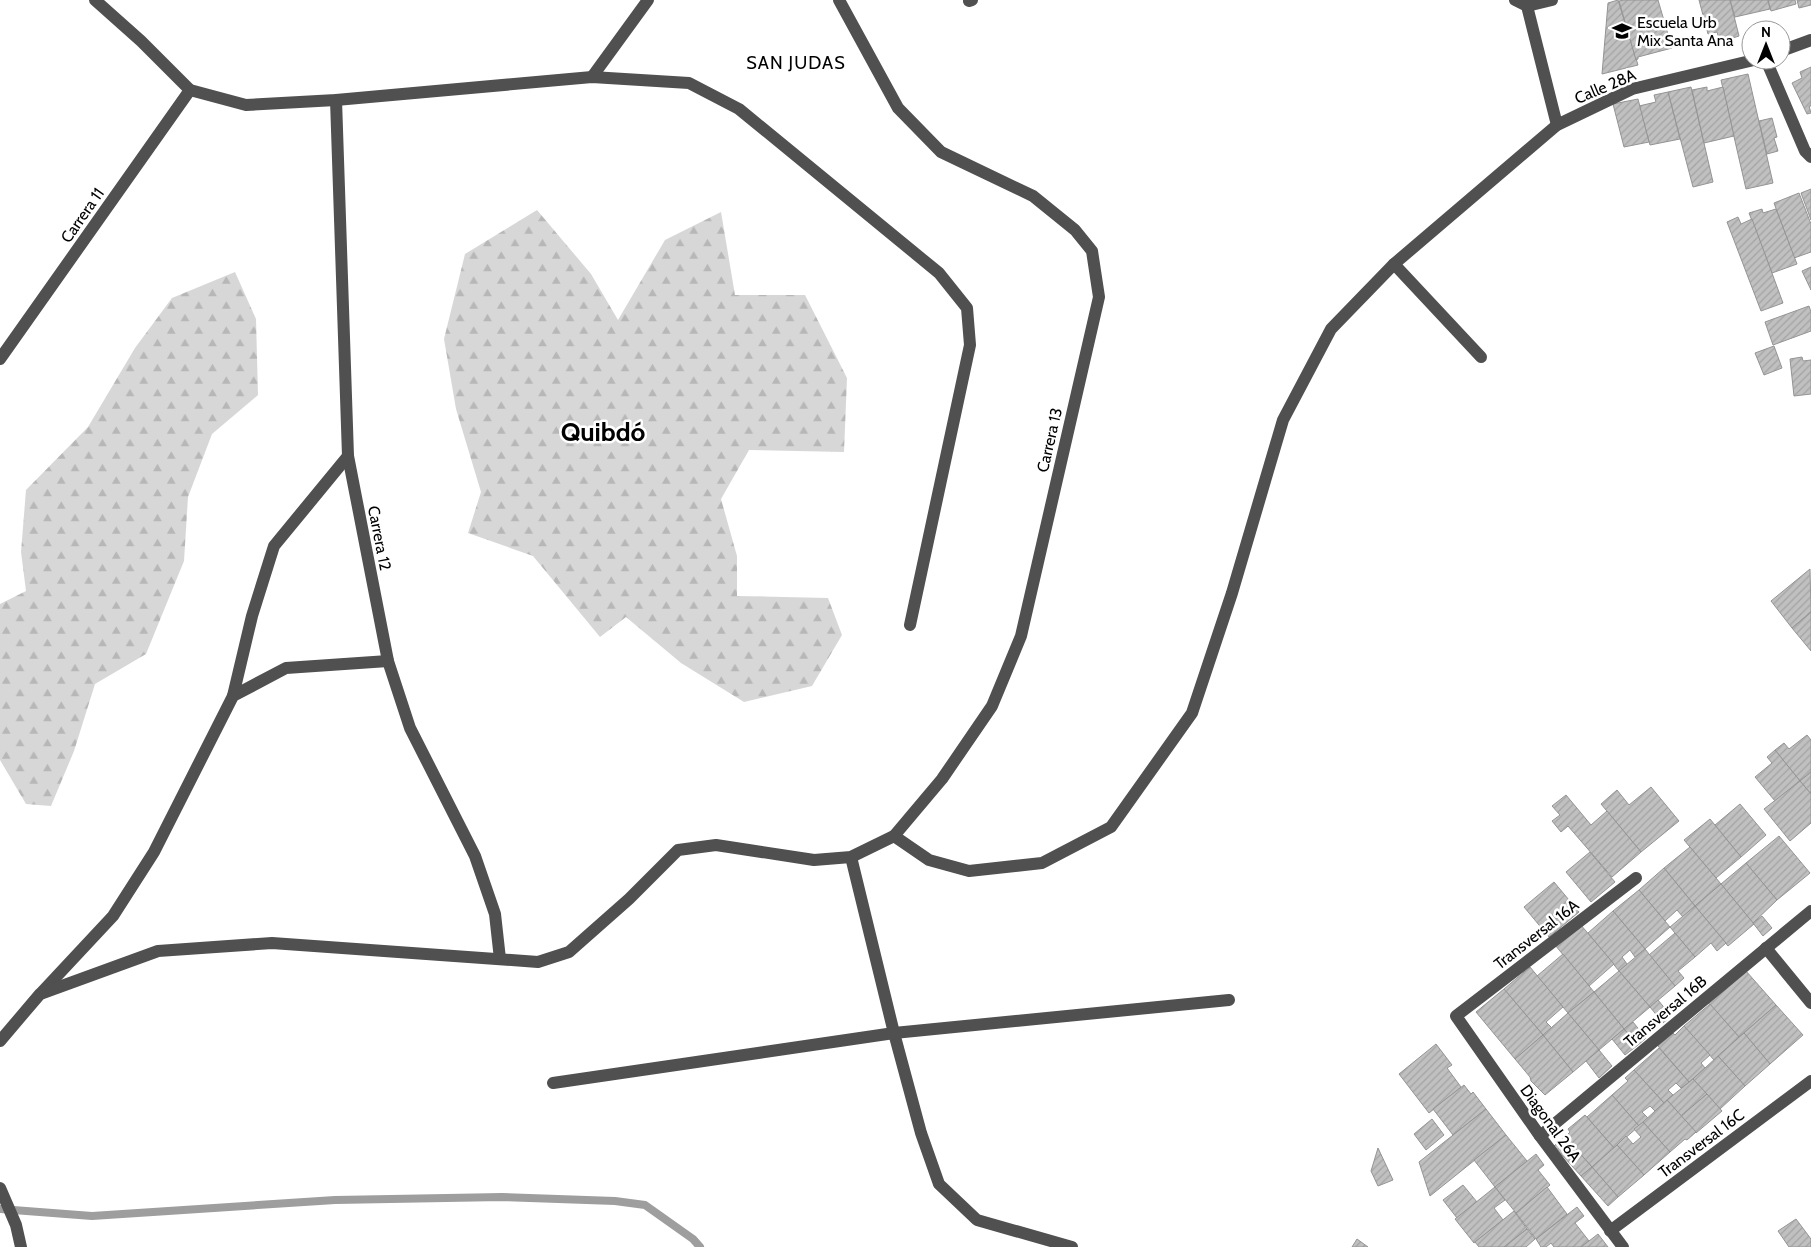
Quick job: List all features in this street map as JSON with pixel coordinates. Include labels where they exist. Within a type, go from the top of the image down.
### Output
[{"type":"street","points":[[95,0],[141,41],[190,90],[246,105],[336,100],[592,77],[689,83],[739,109],[938,273],[967,308],[970,345],[910,625]]},
{"type":"street","points":[[592,77],[648,0]]},
{"type":"street","name":"Carrera 13","points":[[839,0],[898,108],[941,152],[1033,196],[1075,230],[1092,251],[1099,296],[1021,636],[992,706],[942,779],[894,836]]},
{"type":"street","points":[[1515,0],[1527,6],[1552,0]]},
{"type":"street","points":[[1527,6],[1557,125]]},
{"type":"street","points":[[1791,47],[1811,40]]},
{"type":"street","name":"Calle 28A","points":[[894,836],[929,860],[969,871],[1042,863],[1111,827],[1192,712],[1232,593],[1283,420],[1331,328],[1394,264],[1557,125],[1632,89],[1741,63]]},
{"type":"street","points":[[1770,70],[1805,151],[1811,157]]},
{"type":"street","name":"Carrera 11","points":[[0,358],[190,90]]},
{"type":"street","name":"Carrera 12","points":[[336,100],[348,456],[388,662],[410,728],[475,856],[495,914],[500,959]]},
{"type":"street","points":[[1394,264],[1481,357]]},
{"type":"street","points":[[0,1041],[40,994],[113,916],[154,852],[233,696],[252,616],[274,546],[348,456]]},
{"type":"street","points":[[233,696],[286,668],[388,662]]},
{"type":"street","points":[[40,994],[158,951],[272,943],[538,962],[569,952],[629,899],[678,850],[716,845],[814,860],[851,857],[894,836]]},
{"type":"street","points":[[851,857],[894,1033],[921,1133],[939,1184],[977,1220],[1072,1247]]},
{"type":"street","name":"Transversal 16A","points":[[1456,1016],[1636,878]]},
{"type":"street","name":"Transversal 16B","points":[[1540,1136],[1811,911]]},
{"type":"street","points":[[1766,948],[1811,1003]]},
{"type":"street","points":[[552,1083],[894,1033],[1230,1000]]},
{"type":"street","name":"Diagonal 26A","points":[[1456,1016],[1540,1136],[1610,1231],[1624,1247]]},
{"type":"street","name":"Transversal 16C","points":[[1610,1231],[1811,1081]]},
{"type":"street","points":[[0,1188],[16,1225],[21,1247]]},
{"type":"green space","points":[[537,210],[591,274],[618,320],[665,240],[721,212],[735,295],[805,295],[847,378],[844,452],[749,450],[721,499],[737,556],[737,596],[828,598],[842,635],[812,686],[744,702],[681,663],[626,617],[600,637],[533,556],[468,533],[481,492],[456,409],[444,339],[465,254]]},
{"type":"green space","points":[[235,272],[256,319],[258,395],[212,434],[188,497],[184,561],[146,654],[95,684],[74,751],[51,806],[26,804],[0,760],[0,604],[26,591],[21,552],[26,490],[88,427],[135,348],[172,298]]},
{"type":"building","points":[[1618,0],[1638,65],[1602,74],[1608,3]]},
{"type":"building","points":[[1658,0],[1672,48],[1638,57],[1636,60],[1619,1]]},
{"type":"building","points":[[1699,0],[1730,0],[1739,36],[1720,42],[1717,32],[1708,34]]},
{"type":"building","points":[[1730,0],[1768,0],[1770,9],[1735,17]]},
{"type":"building","points":[[1768,0],[1795,0],[1796,4],[1771,11]]},
{"type":"building","points":[[1797,0],[1811,0],[1811,5],[1799,8]]},
{"type":"building","points":[[1811,67],[1811,106],[1809,106],[1811,113],[1807,114],[1792,83],[1802,78],[1800,72]]},
{"type":"building","points":[[1748,74],[1773,183],[1746,189],[1721,80]]},
{"type":"building","points":[[1691,87],[1713,182],[1693,187],[1668,92]]},
{"type":"building","points":[[1707,87],[1707,91],[1723,87],[1734,136],[1704,143],[1692,90]]},
{"type":"building","points":[[1668,92],[1680,139],[1650,145],[1639,106],[1656,102],[1654,95]]},
{"type":"building","points":[[1638,99],[1649,142],[1624,147],[1613,104]]},
{"type":"building","points":[[1772,118],[1777,137],[1774,138],[1778,151],[1767,154],[1759,121]]},
{"type":"building","points":[[1811,189],[1811,220],[1801,193]]},
{"type":"building","points":[[1799,193],[1811,224],[1811,252],[1794,258],[1774,203]]},
{"type":"building","points":[[1762,209],[1763,213],[1776,209],[1797,264],[1772,273],[1749,213]]},
{"type":"building","points":[[1738,217],[1741,224],[1752,219],[1783,303],[1761,311],[1727,222]]},
{"type":"building","points":[[1811,267],[1811,290],[1802,271]]},
{"type":"building","points":[[1809,306],[1811,312],[1811,331],[1773,345],[1765,322]]},
{"type":"building","points":[[1774,346],[1782,368],[1764,375],[1755,353]]},
{"type":"building","points":[[1802,357],[1803,361],[1811,360],[1811,394],[1794,396],[1790,359]]},
{"type":"building","points":[[1810,569],[1811,612],[1792,628],[1771,601]]},
{"type":"building","points":[[1811,612],[1811,651],[1792,628]]},
{"type":"building","points":[[1807,735],[1811,740],[1811,772],[1800,781],[1775,750],[1784,743],[1789,749]]},
{"type":"building","points":[[1775,750],[1800,781],[1775,801],[1755,777],[1772,763],[1767,757]]},
{"type":"building","points":[[1811,772],[1811,794],[1800,781]]},
{"type":"building","points":[[1800,781],[1811,794],[1811,823],[1790,841],[1764,809]]},
{"type":"building","points":[[1651,787],[1679,821],[1641,852],[1601,804],[1617,790],[1629,805]]},
{"type":"building","points":[[1566,795],[1591,825],[1607,811],[1641,852],[1612,877],[1568,826],[1561,832],[1552,821],[1560,815],[1552,806]]},
{"type":"building","points":[[1740,804],[1766,835],[1741,857],[1715,825]]},
{"type":"building","points":[[1710,819],[1741,857],[1716,878],[1684,840]]},
{"type":"building","points":[[1779,836],[1810,873],[1777,900],[1746,863]]},
{"type":"building","points":[[1690,847],[1721,884],[1695,906],[1664,868]]},
{"type":"building","points":[[1590,852],[1615,882],[1591,902],[1566,872]]},
{"type":"building","points":[[1746,863],[1777,900],[1753,923],[1721,884]]},
{"type":"building","points":[[1664,868],[1695,906],[1683,917],[1677,910],[1665,921],[1639,890]]},
{"type":"building","points":[[1554,882],[1579,912],[1549,937],[1524,907]]},
{"type":"building","points":[[1721,884],[1754,924],[1728,946],[1695,906]]},
{"type":"building","points":[[1639,890],[1670,927],[1645,949],[1613,911]]},
{"type":"building","points":[[1695,906],[1726,943],[1717,951],[1711,943],[1695,957],[1670,927]]},
{"type":"building","points":[[1613,911],[1645,949],[1635,957],[1630,950],[1622,957],[1627,964],[1619,971],[1588,933]]},
{"type":"building","points":[[1762,916],[1772,928],[1763,936],[1753,923]]},
{"type":"building","points":[[1580,924],[1614,964],[1589,986],[1555,945]]},
{"type":"building","points":[[1675,933],[1695,957],[1678,971],[1684,978],[1675,986],[1649,955]]},
{"type":"building","points":[[1645,949],[1675,986],[1650,1007],[1619,971]]},
{"type":"building","points":[[1563,954],[1594,992],[1568,1013],[1537,976]]},
{"type":"building","points":[[1530,967],[1563,1007],[1546,1022],[1552,1028],[1543,1035],[1504,989]]},
{"type":"building","points":[[1619,971],[1650,1007],[1624,1029],[1594,992]]},
{"type":"building","points":[[1746,971],[1776,1005],[1739,1037],[1708,1003]]},
{"type":"building","points":[[1504,989],[1543,1035],[1515,1059],[1476,1012]]},
{"type":"building","points":[[1594,992],[1624,1029],[1599,1050],[1568,1013]]},
{"type":"building","points":[[1658,1000],[1671,1016],[1663,1023],[1650,1007]]},
{"type":"building","points":[[1710,1004],[1739,1037],[1714,1060],[1684,1026]]},
{"type":"building","points":[[1776,1005],[1803,1035],[1770,1064],[1744,1033]]},
{"type":"building","points":[[1568,1013],[1599,1050],[1573,1072],[1543,1035]]},
{"type":"building","points":[[1633,1022],[1646,1038],[1638,1045],[1624,1029]]},
{"type":"building","points":[[1684,1026],[1710,1055],[1701,1063],[1705,1068],[1689,1082],[1658,1046],[1673,1033],[1675,1035]]},
{"type":"building","points":[[1624,1029],[1638,1045],[1625,1055],[1612,1039]]},
{"type":"building","points":[[1744,1033],[1770,1064],[1745,1086],[1718,1056]]},
{"type":"building","points":[[1543,1035],[1573,1072],[1545,1095],[1531,1081],[1530,1077],[1515,1059]]},
{"type":"building","points":[[1436,1044],[1452,1065],[1447,1068],[1461,1087],[1429,1113],[1399,1074]]},
{"type":"building","points":[[1659,1048],[1689,1082],[1681,1088],[1676,1083],[1668,1090],[1673,1095],[1664,1103],[1634,1070]]},
{"type":"building","points":[[1599,1050],[1612,1066],[1599,1078],[1586,1061]]},
{"type":"building","points":[[1718,1056],[1745,1086],[1720,1109],[1693,1079]]},
{"type":"building","points":[[1634,1070],[1664,1103],[1655,1111],[1650,1106],[1642,1112],[1648,1118],[1639,1126],[1612,1095],[1628,1081],[1625,1078]]},
{"type":"building","points":[[1693,1079],[1707,1094],[1681,1116],[1667,1100]]},
{"type":"building","points":[[1464,1085],[1471,1094],[1473,1092],[1486,1109],[1453,1135],[1433,1109]]},
{"type":"building","points":[[1707,1094],[1722,1111],[1696,1133],[1681,1116]]},
{"type":"building","points":[[1612,1095],[1639,1126],[1614,1148],[1587,1117]]},
{"type":"building","points":[[1667,1100],[1696,1132],[1670,1152],[1643,1122]]},
{"type":"building","points":[[1486,1109],[1506,1135],[1430,1196],[1419,1162]]},
{"type":"building","points":[[1585,1115],[1614,1148],[1592,1167],[1565,1137],[1570,1132],[1568,1129]]},
{"type":"building","points":[[1432,1119],[1444,1135],[1426,1150],[1414,1134]]},
{"type":"building","points":[[1643,1122],[1670,1152],[1644,1175],[1617,1145],[1626,1136],[1633,1144],[1641,1137],[1634,1129]]},
{"type":"building","points":[[1506,1135],[1527,1161],[1495,1187],[1474,1160]]},
{"type":"building","points":[[1565,1137],[1592,1167],[1581,1176],[1554,1146]]},
{"type":"building","points":[[1617,1145],[1644,1175],[1618,1197],[1592,1167]]},
{"type":"building","points":[[1378,1148],[1393,1180],[1378,1186],[1371,1171]]},
{"type":"building","points":[[1536,1154],[1544,1165],[1538,1170],[1550,1185],[1516,1213],[1495,1187]]},
{"type":"building","points":[[1592,1167],[1618,1197],[1608,1206],[1581,1176]]},
{"type":"building","points":[[1463,1185],[1477,1202],[1457,1218],[1443,1200]]},
{"type":"building","points":[[1495,1187],[1505,1200],[1494,1208],[1503,1220],[1474,1243],[1455,1219]]},
{"type":"building","points":[[1547,1187],[1567,1214],[1536,1239],[1516,1213]]},
{"type":"building","points":[[1577,1207],[1584,1216],[1575,1223],[1589,1241],[1581,1247],[1554,1247],[1551,1243],[1546,1247],[1541,1247],[1536,1239]]},
{"type":"building","points":[[1514,1211],[1527,1229],[1504,1247],[1479,1247],[1475,1242]]},
{"type":"building","points":[[1796,1219],[1811,1239],[1811,1247],[1789,1247],[1778,1231]]},
{"type":"building","points":[[1527,1229],[1535,1239],[1526,1247],[1504,1247]]},
{"type":"building","points":[[1598,1234],[1608,1247],[1581,1247],[1589,1241]]},
{"type":"building","points":[[1357,1239],[1368,1247],[1352,1247]]},
{"type":"waterway","points":[[0,1209],[92,1216],[335,1200],[502,1197],[615,1201],[645,1205],[693,1239],[700,1247]]},
{"type":"place","name":"Escuela Urb Mix Santa Ana","points":[[1622,31]]},
{"type":"district","name":"SAN JUDAS","points":[[796,63]]},
{"type":"district","name":"Quibdó","points":[[603,432]]}]
